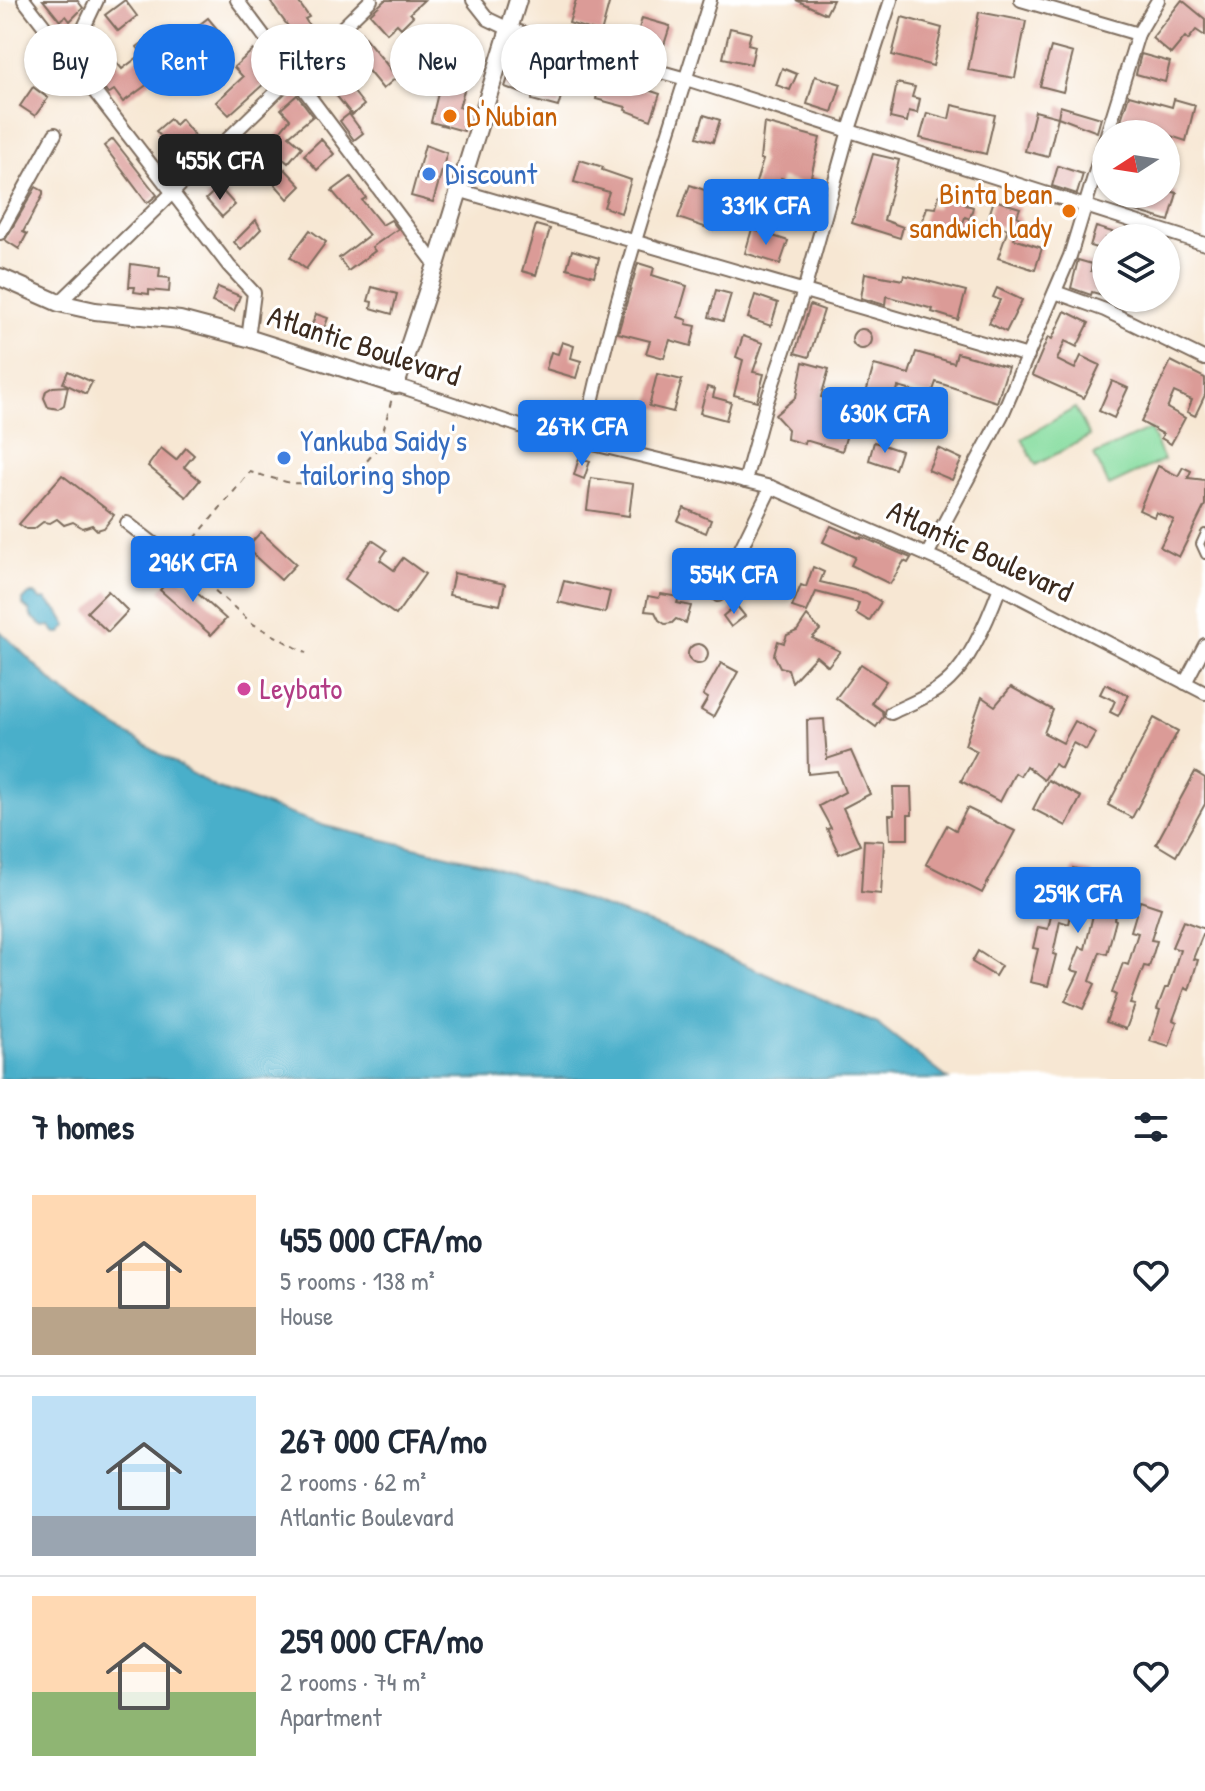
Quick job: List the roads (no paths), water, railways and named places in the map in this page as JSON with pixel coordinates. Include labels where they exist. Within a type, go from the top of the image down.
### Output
[{"type":"street","points":[[24,0],[42,24]]},
{"type":"street","points":[[86,24],[97,0]]},
{"type":"street","points":[[237,0],[255,24]]},
{"type":"street","points":[[346,24],[371,0]]},
{"type":"street","points":[[473,0],[488,19],[501,25]]},
{"type":"street","points":[[511,24],[518,0]]},
{"type":"street","points":[[584,440],[634,241],[710,0]]},
{"type":"street","points":[[745,481],[766,404],[804,291],[849,130],[891,0]]},
{"type":"street","points":[[1021,0],[1138,34]]},
{"type":"street","points":[[1111,120],[1138,34],[1158,0]]},
{"type":"street","points":[[396,385],[501,54]]},
{"type":"street","points":[[667,74],[1205,244]]},
{"type":"street","points":[[98,96],[229,266],[254,293],[248,338]]},
{"type":"street","points":[[59,303],[272,96]]},
{"type":"street","points":[[310,96],[436,265]]},
{"type":"street","points":[[0,233],[55,134]]},
{"type":"street","points":[[927,555],[1002,415],[1028,356],[1070,256],[1092,180]]},
{"type":"street","points":[[458,190],[1028,356]]},
{"type":"street","name":"Atlantic Boulevard","points":[[0,277],[59,303],[95,311],[180,320],[248,338],[523,427],[771,487],[1000,587],[1205,693]]},
{"type":"street","points":[[1055,292],[1105,310],[1205,359]]},
{"type":"street","points":[[718,595],[771,487]]},
{"type":"street","points":[[127,523],[180,564],[194,562]]},
{"type":"street","points":[[891,713],[926,696],[951,678],[984,628],[1000,587]]},
{"type":"street","points":[[1185,683],[1205,645]]},
{"type":"lane","points":[[1205,533],[1200,544],[1205,555]]},
{"type":"water","points":[[29,594],[45,599],[58,611],[67,626],[61,633],[56,633],[50,626],[44,627],[31,616],[23,605]]},
{"type":"water","points":[[0,631],[58,687],[109,723],[216,788],[325,826],[486,864],[664,929],[877,1023],[948,1079],[0,1079]]},
{"type":"place","name":"D'Nubian","points":[[450,116]]},
{"type":"place","name":"Discount","points":[[429,174]]},
{"type":"place","name":"Binta bean sandwich lady","points":[[1069,211]]},
{"type":"place","name":"Yankuba Saidy's tailoring shop","points":[[284,458]]},
{"type":"place","name":"Leybato","points":[[244,689]]}]
